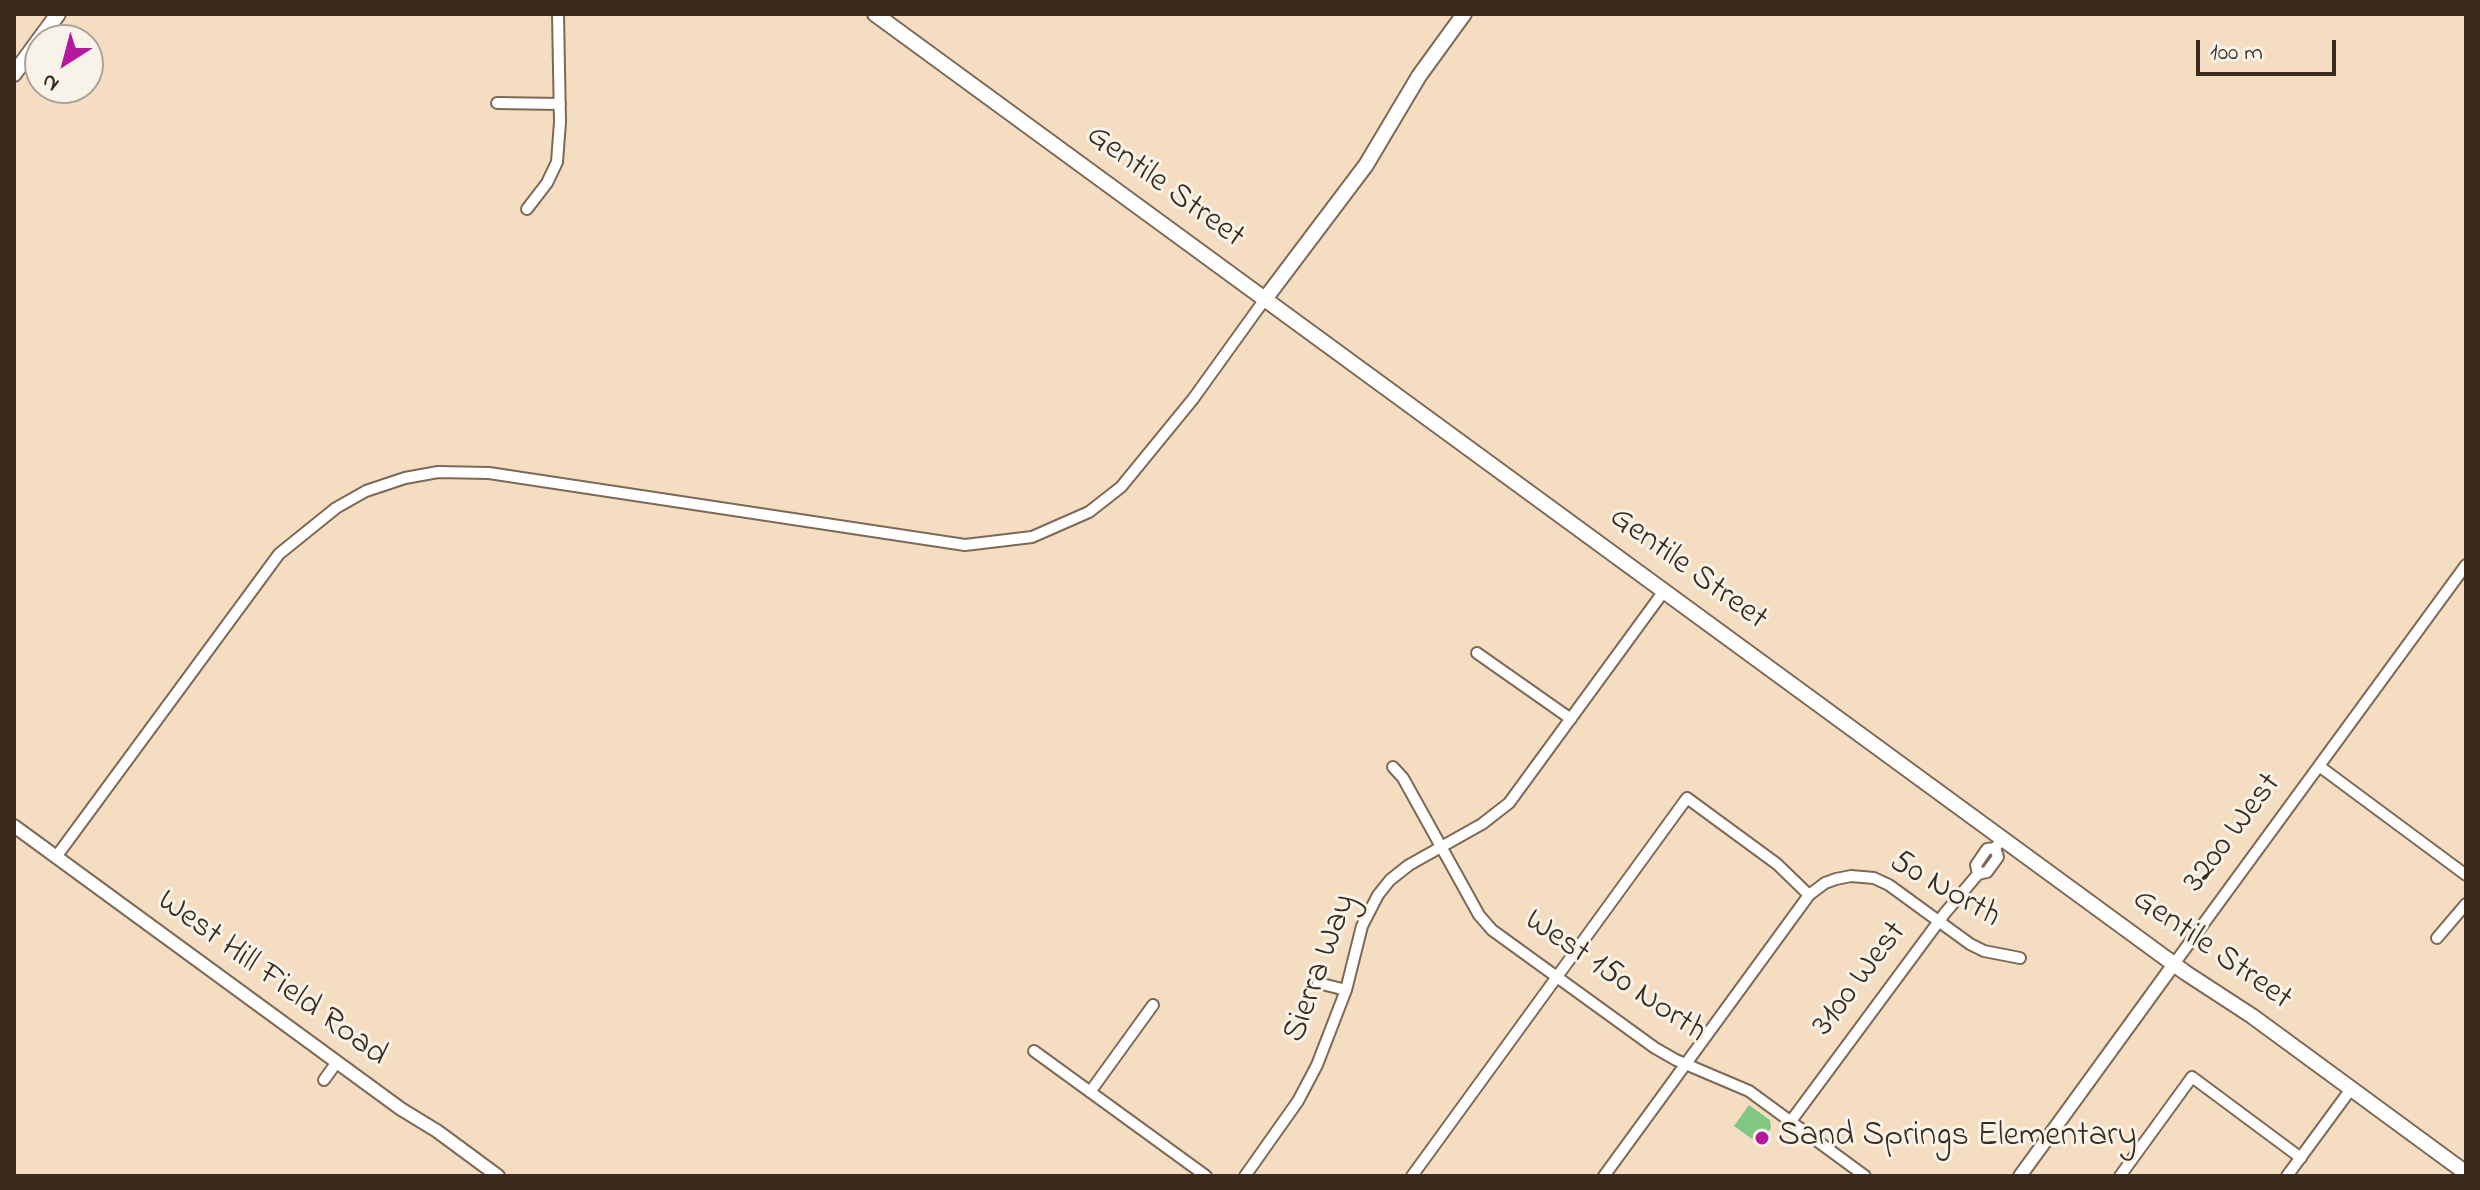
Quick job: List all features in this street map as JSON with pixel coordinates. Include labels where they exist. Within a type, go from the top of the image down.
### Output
[{"type":"main road","points":[[14,74],[58,14]]},
{"type":"main road","name":"Gentile Street","points":[[875,14],[1664,591],[1999,843],[2466,1173]]},
{"type":"main road","points":[[1265,299],[1366,165],[1419,76],[1464,14]]},
{"type":"street","points":[[527,209],[547,183],[557,162],[560,104],[558,14]]},
{"type":"street","points":[[497,103],[560,104]]},
{"type":"street","points":[[56,857],[279,554],[336,508],[366,491],[405,478],[438,472],[489,473],[965,545],[1032,537],[1089,512],[1121,487],[1193,399],[1265,299]]},
{"type":"street","name":"3200 West","points":[[2020,1176],[2466,565]]},
{"type":"street","name":"Sierra Way","points":[[1245,1176],[1298,1101],[1331,1034],[1362,926],[1378,895],[1390,880],[1409,865],[1482,824],[1509,803],[1664,591]]},
{"type":"street","points":[[1477,653],[1571,719]]},
{"type":"street","points":[[2319,766],[2466,875]]},
{"type":"street","name":"West 150 North","points":[[1393,767],[1403,778],[1485,923],[1655,1048],[1749,1091],[1865,1176]]},
{"type":"street","points":[[1412,1176],[1687,798],[1777,864],[1809,895],[1604,1176]]},
{"type":"street","name":"West Hill Field Road","points":[[14,826],[401,1109],[498,1176]]},
{"type":"street","name":"3100 West","points":[[1791,1121],[1939,921],[1978,874],[1987,872],[1998,857],[1999,843]]},
{"type":"street","name":"50 North","points":[[1809,895],[1836,879],[1851,876],[1874,878],[1889,885],[1984,951],[2020,958]]},
{"type":"street","points":[[2437,938],[2466,904]]},
{"type":"street","points":[[1318,983],[1346,990]]},
{"type":"street","points":[[1090,1092],[1153,1005]]},
{"type":"street","points":[[1034,1051],[1206,1176]]},
{"type":"street","points":[[324,1080],[337,1062]]},
{"type":"street","points":[[2120,1176],[2192,1077],[2301,1158]]},
{"type":"street","points":[[2287,1176],[2351,1089]]},
{"type":"green space","points":[[1749,1105],[1770,1120],[1771,1128],[1759,1144],[1734,1126]]},
{"type":"place","name":"Sand Springs Elementary","points":[[1762,1138]]}]
